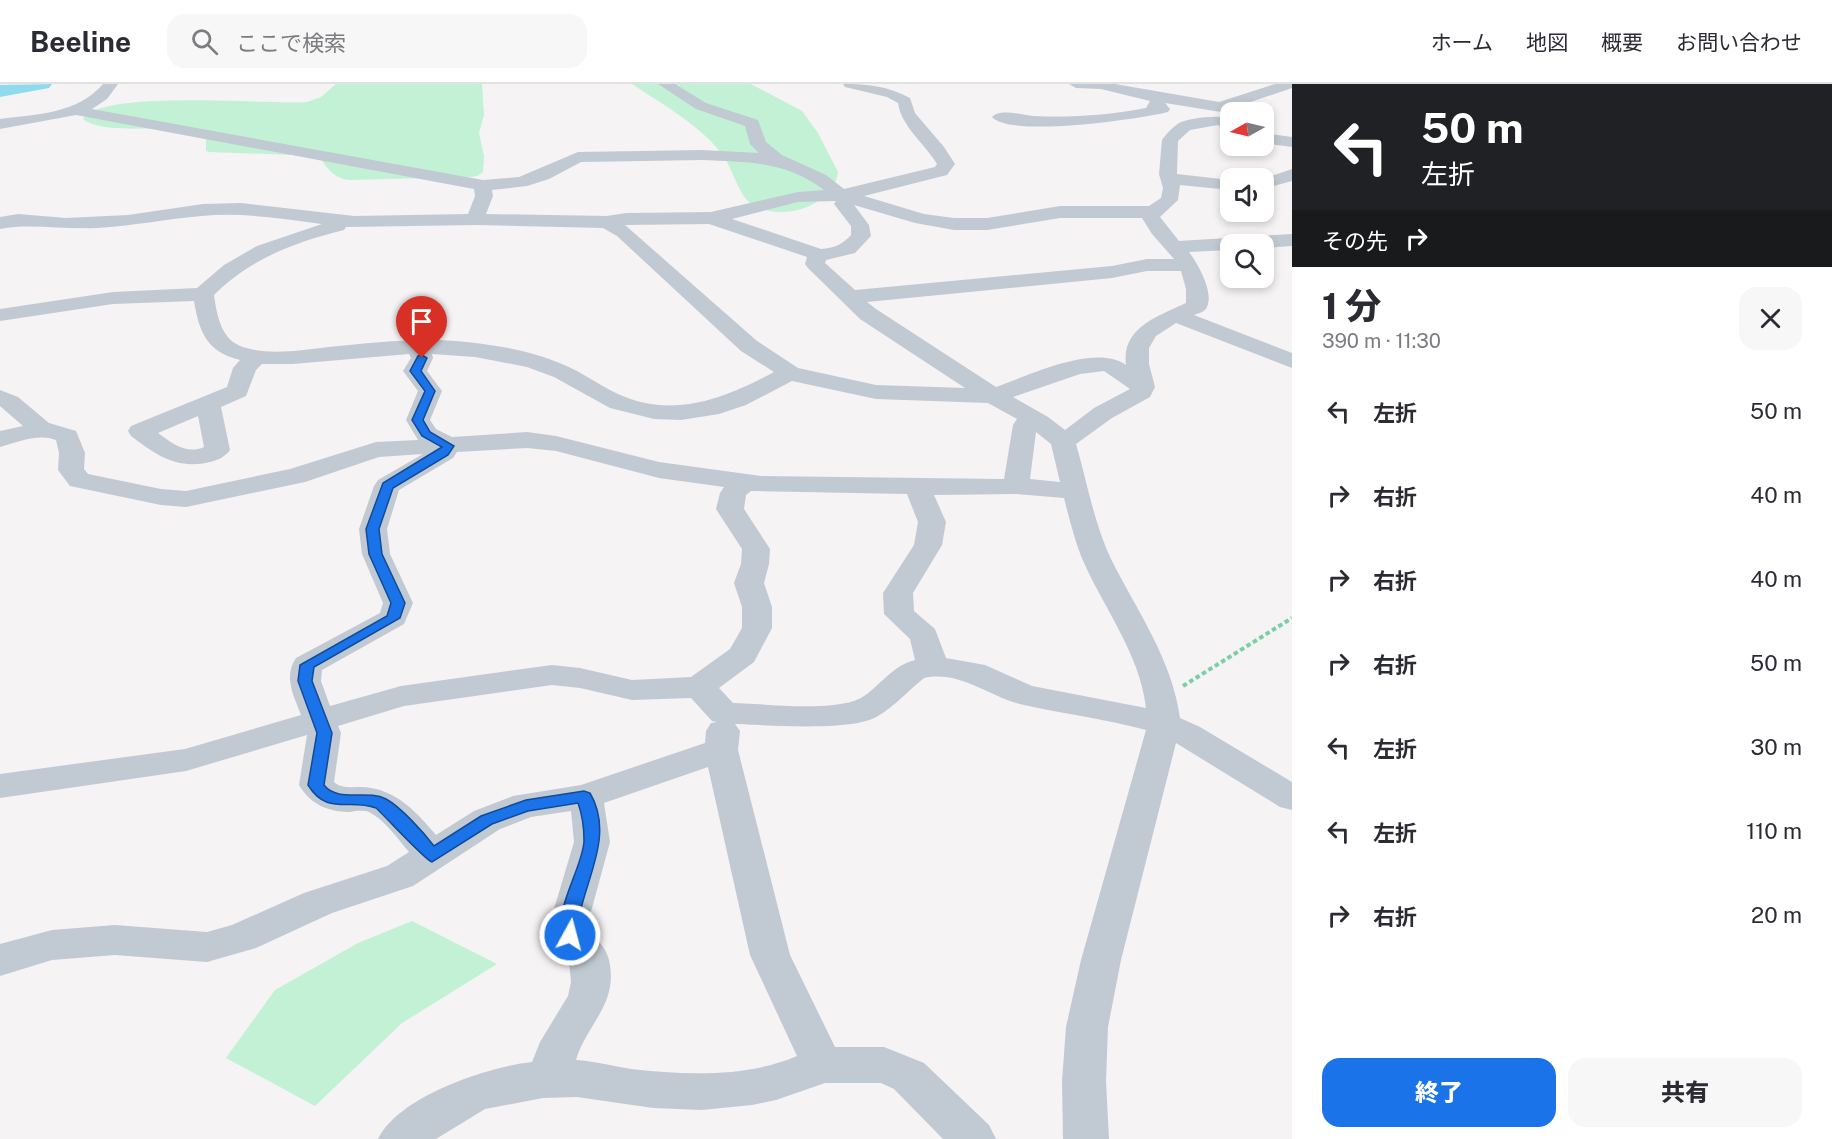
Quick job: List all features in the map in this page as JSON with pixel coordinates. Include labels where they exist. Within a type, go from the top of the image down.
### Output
[{"type":"street","points":[[0,124],[79,111],[95,103],[111,84]]},
{"type":"street","points":[[665,84],[701,106],[752,123],[758,144],[781,161],[820,179],[846,197],[922,219],[954,224],[987,224],[1060,212],[1153,212]]},
{"type":"street","points":[[0,223],[18,220],[66,224],[117,221],[203,210],[241,209],[354,222],[475,219],[607,222],[626,219],[711,218],[798,197],[846,197],[941,171],[945,164],[938,151],[907,114],[905,101],[891,94],[850,84]]},
{"type":"street","points":[[1076,84],[1093,84],[1165,99],[1220,117]]},
{"type":"street","points":[[1235,102],[1291,84]]},
{"type":"street","points":[[1000,117],[1036,121],[1136,115],[1162,109],[1153,106],[1165,99]]},
{"type":"street","points":[[79,111],[483,185],[521,182],[543,175],[578,157],[702,155],[781,161]]},
{"type":"street","points":[[1106,118],[1129,130]]},
{"type":"street","points":[[1063,441],[1104,413],[1142,392],[1137,361],[1139,340],[1150,327],[1197,306],[1198,286],[1188,264],[1176,247],[1159,232],[1151,217],[1153,212],[1168,200],[1172,188],[1170,141],[1185,126],[1220,119]]},
{"type":"street","points":[[1149,136],[1170,141]]},
{"type":"street","points":[[1274,140],[1292,142]]},
{"type":"street","points":[[1274,182],[1292,174]]},
{"type":"street","points":[[1170,179],[1220,184]]},
{"type":"street","points":[[475,219],[484,196],[483,185]]},
{"type":"street","points":[[711,218],[804,248],[818,255],[832,254],[853,248],[861,236],[860,225],[843,204],[846,197]]},
{"type":"street","points":[[0,315],[113,298],[203,294],[235,265],[292,239],[354,222]]},
{"type":"street","points":[[607,222],[624,232],[749,346],[790,373],[876,392],[993,396],[1092,364],[1114,367],[1143,387]]},
{"type":"street","points":[[1176,247],[1292,240]]},
{"type":"street","points":[[818,255],[815,264],[868,314],[993,396],[1033,419],[1063,441],[1086,531],[1096,557],[1150,663],[1162,708],[1087,1027],[1084,1081],[1086,1139]]},
{"type":"street","points":[[852,297],[1112,272],[1147,266],[1188,264]]},
{"type":"street","points":[[203,294],[218,343],[231,351],[256,358],[288,358],[388,349],[473,350],[532,361],[556,369],[611,399],[656,413],[682,413],[723,407],[790,373]]},
{"type":"street","points":[[1177,316],[1292,361]]},
{"type":"street","points":[[419,349],[422,358],[415,371],[430,391],[418,420],[426,434],[449,446]]},
{"type":"street","points":[[208,404],[238,391],[244,368],[256,358]]},
{"type":"street","points":[[0,397],[10,402],[41,429]]},
{"type":"street","points":[[1016,486],[1025,425],[1033,419]]},
{"type":"street","points":[[0,439],[41,429],[57,430],[67,436],[72,453],[71,470],[79,480],[186,500],[296,476],[376,450],[527,440],[556,444],[659,470],[761,484],[1016,486],[1076,491]]},
{"type":"street","points":[[432,855],[382,804],[370,800],[337,800],[324,795],[316,785],[324,733],[305,681],[307,665],[393,618],[398,603],[376,554],[373,529],[387,486],[444,453],[449,446]]},
{"type":"street","points":[[0,786],[186,760],[401,696],[552,675],[580,678],[632,690],[699,687],[743,655],[757,628],[757,607],[749,583],[755,564],[756,549],[729,509],[733,493],[745,482]]},
{"type":"street","points":[[917,486],[932,522],[928,545],[898,593],[899,614],[924,636],[933,666]]},
{"type":"street","points":[[0,960],[52,945],[115,940],[207,947],[242,937],[318,903],[400,876],[487,820],[526,806],[584,797],[723,732],[865,710],[914,670],[933,666],[974,672],[1024,695],[1127,714],[1162,708]]},
{"type":"street","points":[[699,687],[723,732],[770,955],[822,1065]]},
{"type":"street","points":[[1162,708],[1188,735],[1292,798]]},
{"type":"street","points":[[551,1079],[555,1055],[588,998],[591,982],[589,958],[570,935],[570,919],[592,842],[589,811],[584,797]]},
{"type":"street","points":[[401,1139],[460,1100],[492,1089],[551,1079],[572,1078],[689,1092],[798,1077],[822,1065],[884,1065],[909,1076],[973,1139]]},
{"type":"path","points":[[1162,708],[1188,684],[1292,618]]},
{"type":"green space","points":[[336,84],[482,84],[484,115],[479,133],[484,156],[483,172],[470,177],[349,180],[335,175],[319,156],[210,152],[206,151],[206,132],[112,128],[83,119],[97,110],[121,104],[152,101],[307,102],[321,97]]},
{"type":"green space","points":[[632,84],[751,84],[802,111],[818,133],[838,172],[834,184],[817,202],[804,208],[778,212],[753,205],[743,195],[726,160],[713,143],[680,116]]},
{"type":"green space","points":[[412,921],[497,964],[402,1023],[315,1106],[226,1058],[275,990],[358,943]]},
{"type":"waterway","points":[[0,91],[42,84]]},
{"type":"route","points":[[422,358],[415,371],[430,391],[418,420],[426,434],[449,446],[444,453],[387,486],[373,529],[376,554],[398,603],[393,618],[307,665],[305,681],[324,733],[316,785],[324,795],[337,800],[370,800],[382,804],[432,855],[487,820],[526,806],[584,797],[589,811],[592,842],[570,919],[570,935]]}]
